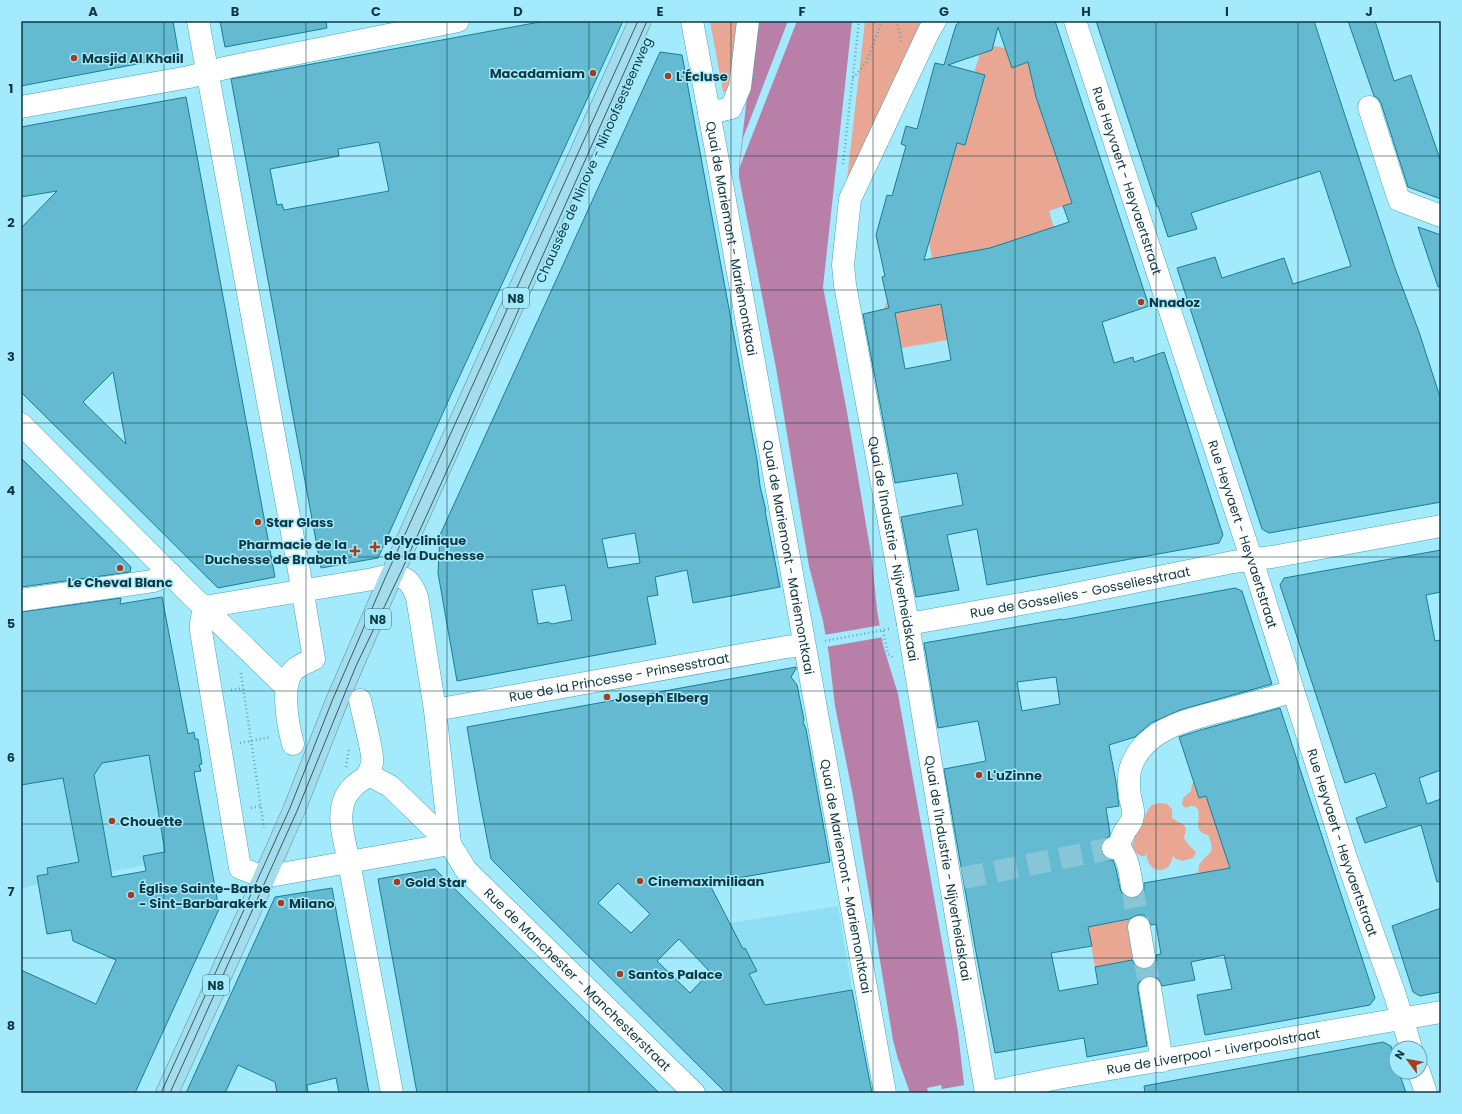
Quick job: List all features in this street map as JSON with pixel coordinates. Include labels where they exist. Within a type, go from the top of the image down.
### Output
[{"type":"main road","name":"Chaussée de Ninove - Ninoofsesteenweg","points":[[397,576],[640,21]]},
{"type":"main road","name":"Chaussée de Ninove - Ninoofsesteenweg","points":[[264,877],[305,784],[336,702],[488,393],[656,21]]},
{"type":"main road","name":"N8","points":[[167,1093],[264,877]]},
{"type":"street","points":[[198,21],[303,590],[314,659],[294,670],[286,687],[288,712],[284,740]]},
{"type":"street","points":[[21,107],[207,72],[458,21]]},
{"type":"street","name":"Quai de Mariemont - Mariemontkaai","points":[[692,21],[814,643],[885,1093]]},
{"type":"street","points":[[709,113],[731,108],[740,88],[748,21]]},
{"type":"street","name":"Quai de l'Industrie - Nijverheidskaai","points":[[935,21],[850,199],[843,265],[845,285],[908,624],[986,1093]]},
{"type":"street","name":"Rue Heyvaert - Heyvaertstraat","points":[[1075,21],[1251,559],[1346,858],[1403,1019],[1409,1040]]},
{"type":"street","points":[[1369,107],[1399,200],[1441,216]]},
{"type":"street","points":[[21,424],[286,687]]},
{"type":"street","name":"Rue de Gosselies - Gosseliesstraat","points":[[908,624],[1055,598],[1233,562],[1272,557],[1441,526]]},
{"type":"street","points":[[21,600],[153,581],[171,574]]},
{"type":"street","points":[[204,607],[397,576],[410,582],[417,597],[435,710],[450,844]]},
{"type":"street","points":[[204,607],[201,631],[240,868],[264,877],[450,844]]},
{"type":"street","name":"Rue de la Princesse - Prinsesstraat","points":[[435,710],[814,643]]},
{"type":"street","points":[[1132,886],[1128,866],[1123,852],[1116,848],[1133,816],[1133,805],[1130,796],[1130,769],[1145,744],[1167,729],[1189,720],[1293,691]]},
{"type":"street","points":[[360,700],[372,761],[369,775],[353,786],[345,796],[342,807],[342,828],[392,1093]]},
{"type":"street","points":[[369,775],[390,786],[450,844]]},
{"type":"street","name":"Rue de Manchester - Manchesterstraat","points":[[450,844],[466,870],[694,1093]]},
{"type":"street","points":[[164,1093],[258,887],[264,877]]},
{"type":"street","points":[[1139,927],[1144,957]]},
{"type":"street","points":[[1150,988],[1162,1060]]},
{"type":"street","name":"Rue de Liverpool - Liverpoolstraat","points":[[986,1093],[1058,1078],[1441,1012]]},
{"type":"street","points":[[1422,1080],[1426,1093]]},
{"type":"path","points":[[843,165],[859,21]]},
{"type":"path","points":[[853,78],[866,63],[882,21]]},
{"type":"path","points":[[814,643],[885,631],[888,654]]},
{"type":"path","points":[[236,638],[264,831]]},
{"type":"path","points":[[228,690],[243,688]]},
{"type":"path","points":[[237,744],[251,741],[284,740]]},
{"type":"shaded area","points":[[710,21],[740,21],[733,86],[723,92]]},
{"type":"shaded area","points":[[756,21],[852,21],[823,287],[847,412],[872,560],[877,610],[883,645],[898,694],[958,1032],[965,1093],[910,1093],[893,1040],[853,796],[835,706],[823,621],[809,566],[776,368],[739,177],[739,165]]},
{"type":"shaded area","points":[[865,21],[929,21],[845,197]]},
{"type":"shaded area","points":[[983,44],[1005,48],[1012,68],[1028,62],[1036,97],[1072,203],[1049,211],[1078,312],[1102,322],[1109,345],[1079,353],[1012,329],[901,348],[894,307],[884,309],[887,301],[882,277],[884,276],[883,267],[932,258],[927,231],[934,225],[944,192],[939,190],[948,176],[957,143],[965,145],[985,76],[974,73]]},
{"type":"shaded area","name":"Chouette","points":[[194,732],[195,739],[198,739],[202,764],[199,765],[201,771],[194,772],[209,854],[39,884],[21,889],[21,748]]},
{"type":"shaded area","points":[[1194,782],[1199,798],[1206,796],[1232,875],[1198,874],[1199,865],[1210,852],[1212,846],[1208,835],[1200,831],[1198,825],[1198,809],[1194,806],[1186,808],[1182,805],[1183,798],[1191,791],[1192,784]]},
{"type":"shaded area","points":[[1160,803],[1167,804],[1172,809],[1172,818],[1184,825],[1186,829],[1184,838],[1196,852],[1193,858],[1182,861],[1173,856],[1168,867],[1159,870],[1155,869],[1149,864],[1147,860],[1147,851],[1145,856],[1141,856],[1132,847],[1136,833],[1149,808],[1152,805]]},
{"type":"shaded area","points":[[838,906],[852,990],[765,1005],[723,927],[730,923]]},
{"type":"shaded area","points":[[1131,919],[1138,959],[1095,967],[1088,927]]},
{"type":"pier","points":[[788,21],[797,21],[739,169],[743,138]]},
{"type":"pier","points":[[882,625],[884,637],[826,647],[824,635]]},
{"type":"pier","points":[[941,1085],[942,1089],[965,1085],[967,1093],[921,1093],[928,1092],[927,1088]]},
{"type":"building","name":"Masjid Al Khalil","points":[[21,21],[173,21],[179,56],[21,86]]},
{"type":"building","points":[[220,21],[326,21],[327,28],[225,47]]},
{"type":"building","points":[[545,21],[623,21],[450,397],[378,558],[321,568],[231,79]],"holes":[[[379,142],[389,191],[284,210],[282,204],[277,205],[270,169],[339,156],[338,149]]]},
{"type":"building","points":[[961,21],[1055,21],[1149,306],[1102,322],[1114,363],[1133,357],[1134,362],[1164,352],[1223,535],[1219,543],[987,585],[977,529],[947,535],[959,590],[916,597],[901,517],[963,505],[957,473],[895,483],[863,314],[889,308],[882,277],[885,276],[876,235],[887,195],[892,196],[906,146],[901,144],[906,126],[917,129],[935,63],[944,65],[956,25]],"holes":[[[998,27],[1012,68],[1028,62],[1036,97],[1072,203],[1063,206],[1069,222],[990,248],[924,260],[957,143],[965,145],[985,75],[948,65],[992,50]],[[941,304],[951,360],[905,369],[895,313]]]},
{"type":"building","points":[[1096,21],[1314,21],[1395,268],[1419,332],[1441,400],[1441,502],[1269,533],[1262,529],[1177,268],[1215,257],[1222,278],[1284,258],[1293,284],[1351,266],[1320,171],[1191,213],[1197,229],[1168,237]]},
{"type":"building","points":[[1348,21],[1375,21],[1394,81],[1411,75],[1441,162],[1441,199],[1408,187],[1381,103],[1378,98],[1374,96]]},
{"type":"building","points":[[660,52],[682,55],[757,460],[760,486],[780,587],[693,603],[687,570],[655,577],[658,595],[647,597],[656,644],[457,681],[438,573],[440,535]],"holes":[[[635,533],[640,563],[608,568],[602,539]],[[565,585],[572,620],[552,624],[548,622],[538,624],[532,590]]]},
{"type":"building","points":[[186,97],[275,577],[218,588],[21,392],[21,228],[57,191],[21,197],[21,127]],"holes":[[[113,372],[126,444],[83,402]]]},
{"type":"building","points":[[1418,227],[1441,235],[1441,287],[1438,287]]},
{"type":"building","points":[[21,458],[131,567],[130,572],[21,587]]},
{"type":"building","points":[[1441,550],[1441,592],[1426,595],[1435,641],[1441,640],[1441,770],[1419,778],[1427,804],[1441,799],[1441,881],[1437,882],[1421,825],[1365,843],[1356,818],[1387,807],[1375,773],[1345,783],[1280,585],[1284,578]]},
{"type":"building","points":[[1235,588],[1242,591],[1272,684],[1180,710],[1151,723],[1135,737],[1109,745],[1119,806],[1106,808],[1110,834],[1109,837],[1101,843],[1101,850],[1108,860],[1113,860],[1122,894],[1128,898],[1140,896],[1144,890],[1144,883],[1230,868],[1206,796],[1199,798],[1179,737],[1280,708],[1375,998],[1370,1005],[1205,1035],[1197,995],[1232,989],[1224,955],[1191,962],[1195,980],[1162,986],[1159,980],[1154,976],[1148,976],[1142,979],[1138,984],[1138,990],[1147,1046],[1087,1057],[1084,1038],[995,1053],[944,769],[986,761],[978,721],[938,728],[924,643],[1062,620]],"holes":[[[1056,677],[1060,704],[1022,711],[1017,682]],[[1137,915],[1144,915],[1151,925],[1156,924],[1161,954],[1156,955],[1156,961],[1152,966],[1146,969],[1140,969],[1132,960],[1095,967],[1098,984],[1059,991],[1051,953],[1092,946],[1088,927],[1129,919]]]},
{"type":"building","points":[[162,597],[188,734],[194,732],[195,739],[198,739],[202,764],[199,765],[201,771],[194,772],[219,909],[135,1093],[21,1093],[21,970],[96,1004],[116,960],[73,941],[71,930],[47,934],[37,876],[48,874],[47,868],[79,862],[63,778],[21,785],[21,612],[121,598],[120,604]],"holes":[[[149,755],[165,852],[143,856],[146,871],[112,877],[94,775],[102,763]]]},
{"type":"building","points":[[796,667],[791,677],[797,685],[830,862],[709,883],[743,949],[745,948],[757,971],[749,974],[765,1005],[852,990],[872,1093],[726,1093],[491,859],[467,727]],"holes":[[[618,883],[650,914],[631,933],[598,903]],[[679,939],[710,972],[690,993],[657,961]]]},
{"type":"building","points":[[435,869],[659,1093],[417,1093],[378,879]]},
{"type":"building","points":[[332,888],[369,1093],[339,1093],[336,1078],[307,1085],[308,1093],[277,1093],[275,1082],[238,1065],[225,1093],[186,1093],[275,897]]},
{"type":"building","points":[[1441,908],[1441,992],[1420,996],[1413,992],[1392,926]]},
{"type":"building","points":[[1383,1042],[1388,1044],[1388,1080],[1402,1080],[1406,1093],[1145,1093],[1144,1086]]},
{"type":"tunnel","points":[[963,878],[1113,848]]},
{"type":"tunnel","points":[[1132,886],[1139,927]]},
{"type":"tunnel","points":[[1144,957],[1150,988]]},
{"type":"tram line","points":[[161,1093],[290,808],[332,701],[386,576],[638,21]]},
{"type":"tram line","points":[[170,1093],[297,811],[356,666],[455,453],[647,21]]},
{"type":"place","name":"Masjid Al Khalil","points":[[74,58]]},
{"type":"place","name":"Macadamiam","points":[[593,73]]},
{"type":"place","name":"L'Écluse","points":[[668,76]]},
{"type":"place","name":"Nnadoz","points":[[1141,302]]},
{"type":"place","name":"Star Glass","points":[[258,522]]},
{"type":"place","name":"Polyclinique de la Duchesse","points":[[375,547]]},
{"type":"place","name":"Pharmacie de la Duchesse de Brabant","points":[[355,551]]},
{"type":"place","name":"Le Cheval Blanc","points":[[120,568]]},
{"type":"place","name":"Joseph Elberg","points":[[607,697]]},
{"type":"place","name":"L'uZinne","points":[[979,775]]},
{"type":"place","name":"Chouette","points":[[112,821]]},
{"type":"place","name":"Cinemaximiliaan","points":[[640,881]]},
{"type":"place","name":"Gold Star","points":[[397,882]]},
{"type":"place","name":"Église Sainte-Barbe - Sint-Barbarakerk","points":[[131,895]]},
{"type":"place","name":"Milano","points":[[281,903]]},
{"type":"place","name":"Santos Palace","points":[[620,974]]}]
